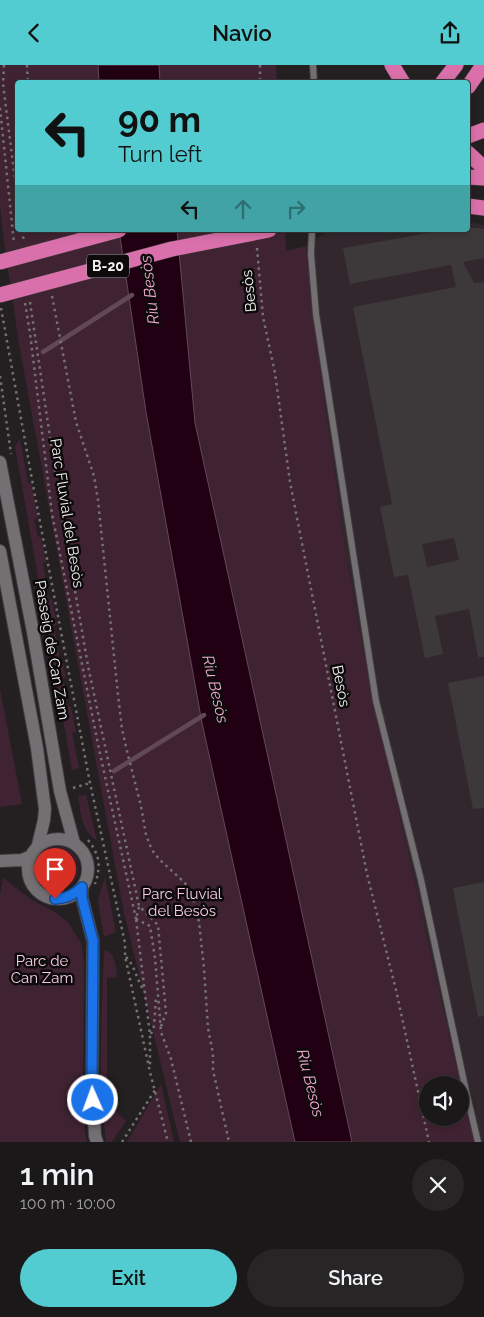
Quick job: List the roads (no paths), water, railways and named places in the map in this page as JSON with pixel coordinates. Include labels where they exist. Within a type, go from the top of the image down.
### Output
[{"type":"highway","points":[[392,65],[402,80]]},
{"type":"highway","points":[[444,80],[456,65]]},
{"type":"highway","points":[[476,65],[483,65]]},
{"type":"highway","points":[[470,84],[483,65]]},
{"type":"highway","points":[[470,135],[484,130]]},
{"type":"highway","points":[[470,155],[484,168]]},
{"type":"highway","points":[[470,177],[484,178]]},
{"type":"highway","points":[[470,206],[484,208]]},
{"type":"highway","name":"B-20","points":[[0,262],[112,232]]},
{"type":"highway","name":"B-20","points":[[0,300],[224,232]]},
{"type":"highway","points":[[172,249],[259,232]]},
{"type":"street","name":"Passeig de Can Zam","points":[[0,462],[33,632],[60,791],[80,841]]},
{"type":"street","points":[[0,551],[37,747],[44,809],[44,820],[38,845]]},
{"type":"street","points":[[88,887],[65,898],[55,899],[44,896],[35,889],[28,875],[29,857],[38,845],[54,838],[80,841],[82,851],[88,863],[88,887],[82,898],[93,941],[92,1081],[95,1136],[97,1142]]},
{"type":"street","points":[[0,861],[22,860],[29,857]]},
{"type":"street","points":[[0,861],[27,871]]},
{"type":"lane","points":[[313,65],[314,80]]},
{"type":"lane","points":[[312,232],[311,255],[316,314],[376,701],[421,880],[478,1142]]},
{"type":"water","points":[[98,65],[159,65],[160,80],[99,80]]},
{"type":"water","name":"Riu Besòs","points":[[119,232],[177,232],[195,423],[352,1142],[295,1142],[202,723],[146,412]]},
{"type":"waterway","name":"Riu Besòs","points":[[43,352],[132,295]]},
{"type":"waterway","name":"Riu Besòs","points":[[114,771],[204,715]]},
{"type":"park label","name":"Parc Fluvial del Besòs","points":[[182,902]]},
{"type":"park label","name":"Parc de Can Zam","points":[[42,970]]}]
